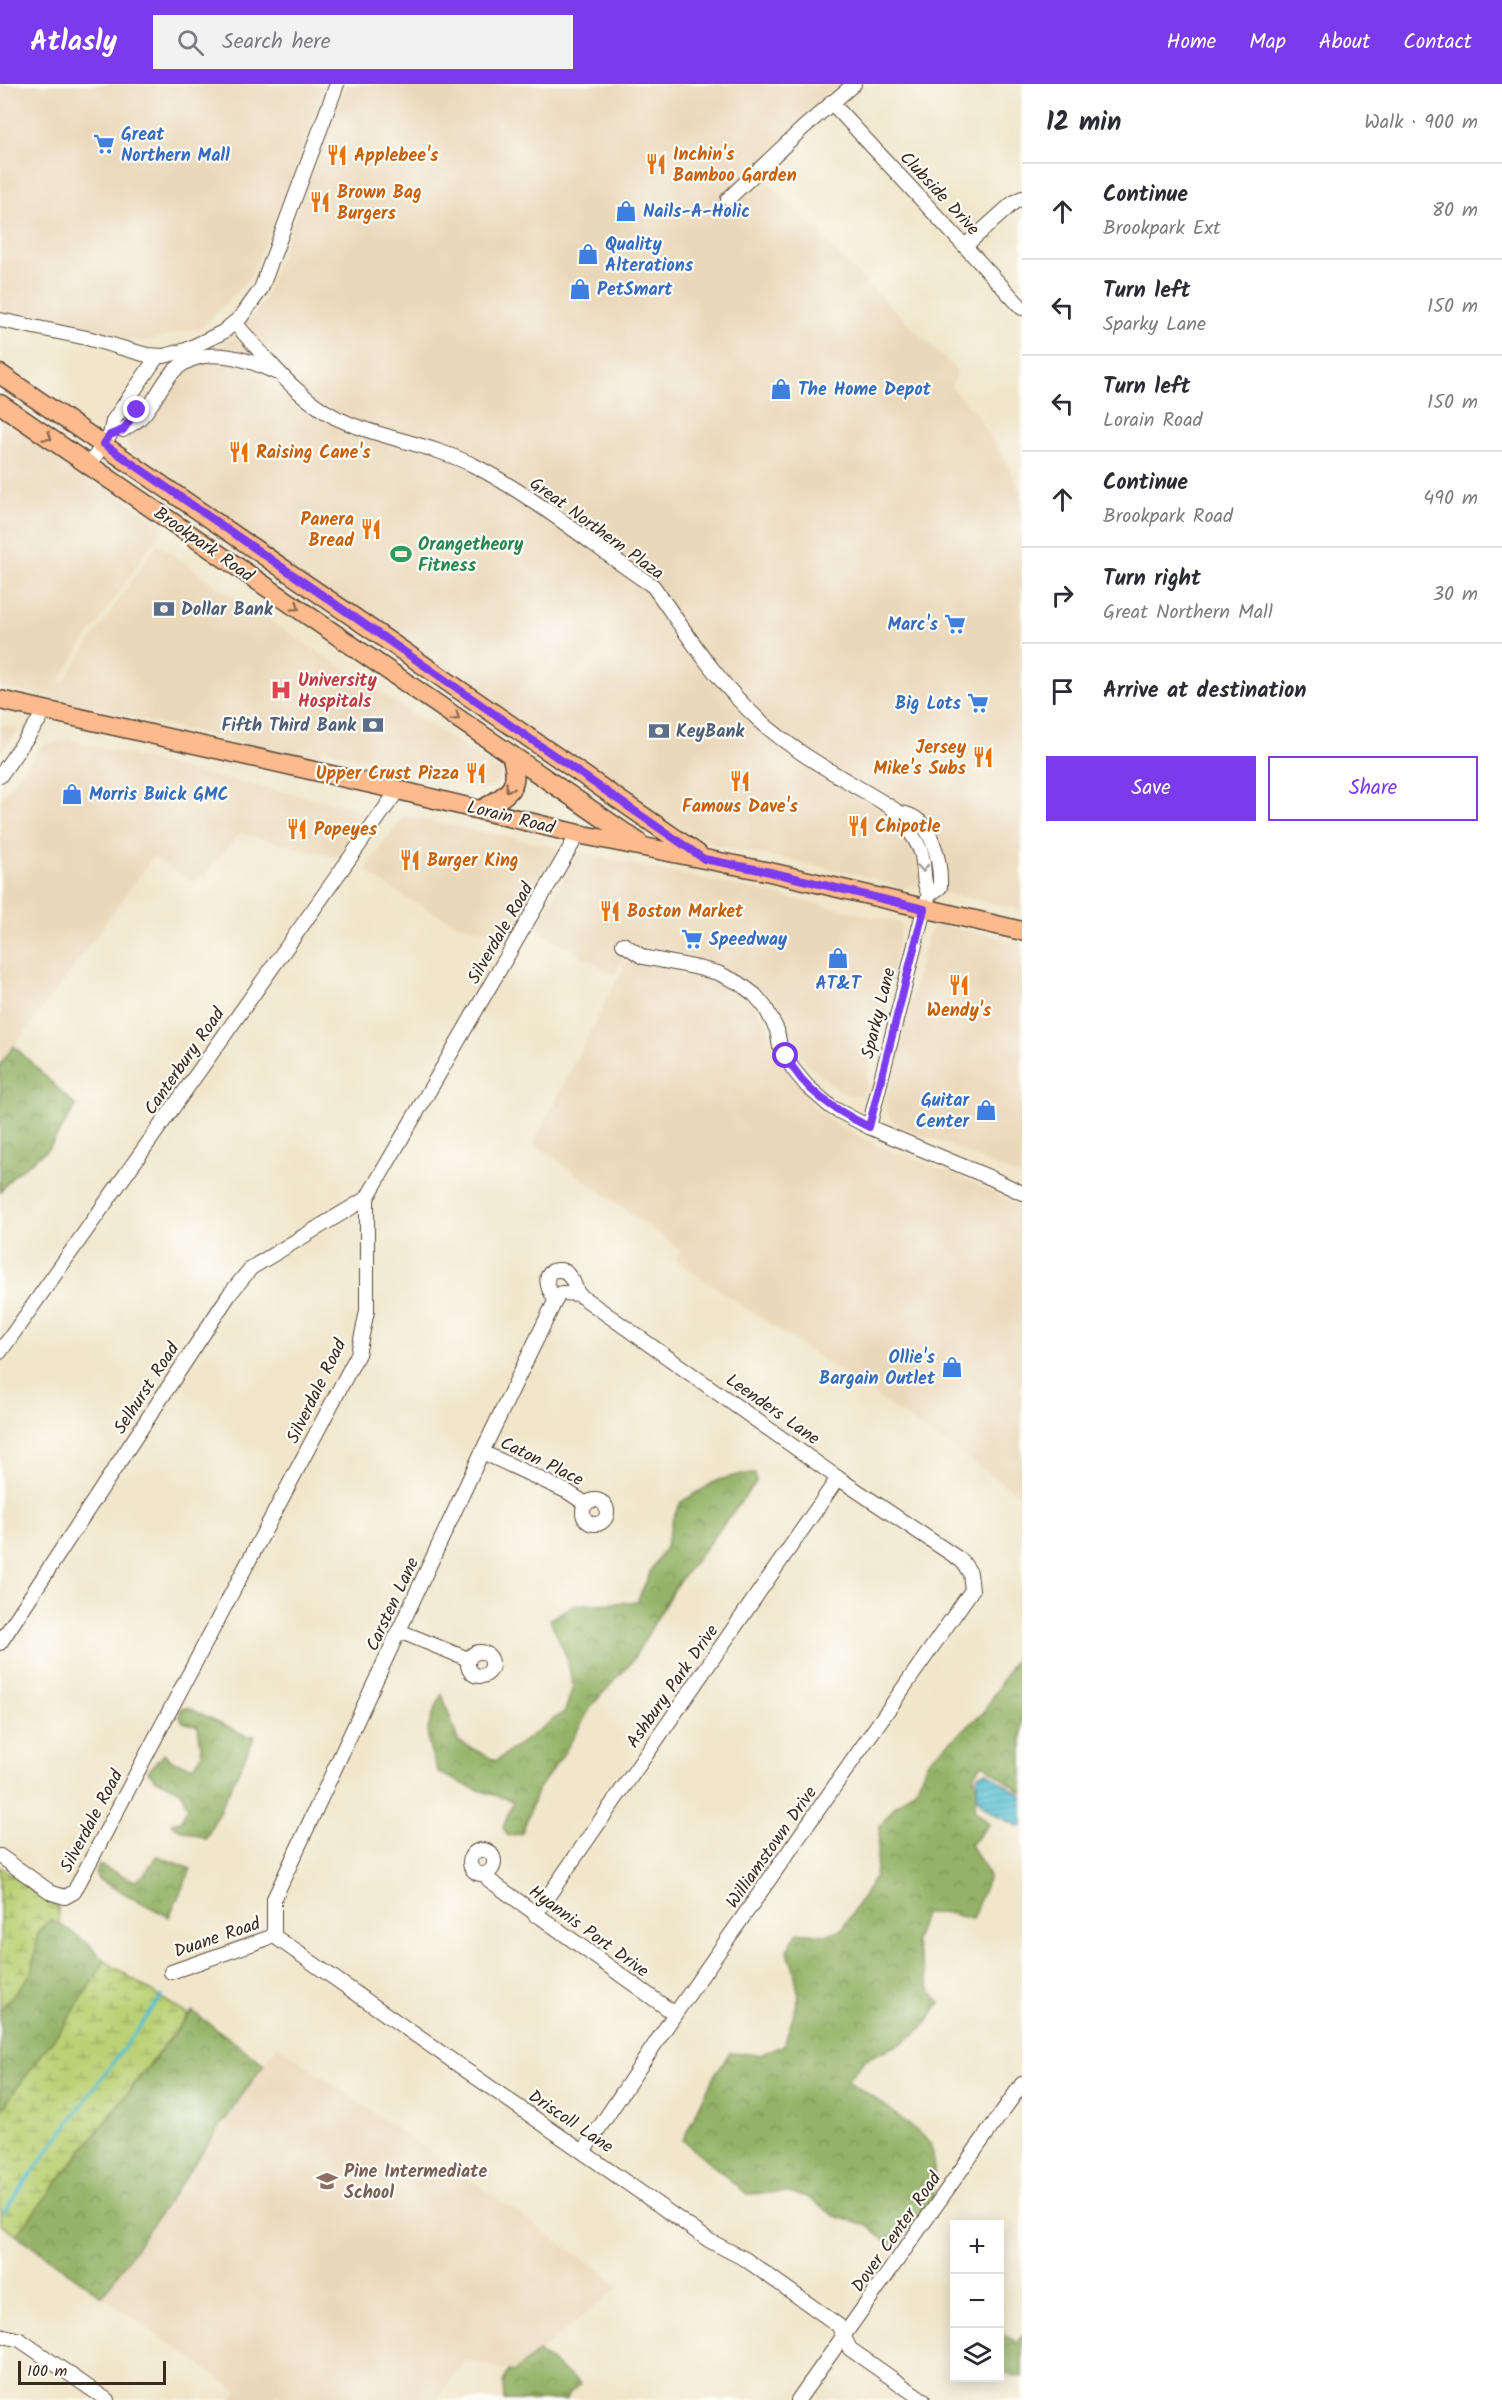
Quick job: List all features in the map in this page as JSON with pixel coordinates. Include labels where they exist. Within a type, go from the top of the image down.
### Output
[{"type":"main road","name":"Brookpark Road","points":[[0,374],[112,436],[704,859]]},
{"type":"main road","name":"Brookpark Road","points":[[0,404],[645,847]]},
{"type":"main road","name":"Lorain Road","points":[[0,700],[398,790],[578,834],[926,902],[1022,931]]},
{"type":"main road","points":[[481,810],[507,794],[515,784],[511,754]]},
{"type":"street","points":[[0,320],[87,338],[157,357],[175,354],[213,338],[235,323],[249,308],[261,289],[337,84]]},
{"type":"street","points":[[728,199],[831,102],[854,84]]},
{"type":"street","name":"Clubside Drive","points":[[831,102],[1022,308]]},
{"type":"street","points":[[965,246],[1013,203],[1022,198]]},
{"type":"street","name":"Great Northern Plaza","points":[[235,323],[316,407],[344,422],[449,455],[484,471],[645,580],[652,586],[728,688],[758,720],[813,760],[900,813],[909,814],[921,825],[934,846],[940,870],[940,887],[926,902]]},
{"type":"street","points":[[89,465],[175,354]]},
{"type":"street","name":"Great Northern Plaza","points":[[112,436],[140,418],[175,370],[190,361],[224,355],[244,358],[285,377]]},
{"type":"street","points":[[112,436],[112,420],[157,357]]},
{"type":"street","points":[[0,776],[46,710]]},
{"type":"street","name":"Canterbury Road","points":[[0,1352],[398,790]]},
{"type":"street","name":"Silverdale Road","points":[[0,1856],[52,1893],[65,1897],[74,1892],[358,1354],[367,1311],[367,1198],[578,834]]},
{"type":"street","name":"Sparky Lane","points":[[869,1127],[926,902]]},
{"type":"street","points":[[623,944],[643,957],[694,967],[729,978],[755,995],[776,1026],[780,1047],[807,1086],[831,1107],[869,1127],[1022,1193]]},
{"type":"street","name":"Selhurst Road","points":[[0,1643],[229,1295],[251,1268],[367,1198]]},
{"type":"street","points":[[555,1271],[565,1271],[570,1276],[578,1294],[559,1297],[547,1288],[547,1282],[550,1274],[555,1271]]},
{"type":"street","name":"Leenders Lane","points":[[578,1294],[838,1478],[962,1561]]},
{"type":"street","name":"Carsten Lane","points":[[274,1936],[274,1899],[482,1452],[559,1297]]},
{"type":"street","name":"Caton Place","points":[[482,1452],[568,1492],[586,1504]]},
{"type":"street","name":"Ashbury Park Drive","points":[[535,1915],[838,1478]]},
{"type":"street","name":"Williamstown Drive","points":[[583,2152],[675,2014],[972,1590],[970,1573],[962,1561]]},
{"type":"street","points":[[399,1631],[468,1659]]},
{"type":"street","name":"Hyannis Port Drive","points":[[485,1874],[489,1880],[535,1915],[675,2014]]},
{"type":"street","name":"Duane Road","points":[[171,1972],[274,1936]]},
{"type":"street","name":"Driscoll Lane","points":[[274,1936],[710,2241],[745,2259],[811,2305],[838,2325],[850,2349],[922,2400]]},
{"type":"street","name":"Dover Center Road","points":[[798,2400],[1022,2084]]},
{"type":"street","points":[[0,2335],[20,2340],[107,2400]]},
{"type":"shaded area","points":[[0,84],[325,84],[289,187],[249,279],[201,328],[140,342],[0,311]]},
{"type":"shaded area","points":[[346,84],[862,84],[762,174],[863,280],[958,371],[951,387],[976,414],[1003,457],[1022,494],[1022,910],[912,886],[901,890],[874,878],[719,846],[662,823],[260,548],[220,514],[132,455],[127,441],[129,434],[170,379],[211,349],[230,339],[255,314],[263,301]]},
{"type":"shaded area","points":[[0,412],[30,438],[98,485],[105,486],[165,526],[64,672],[60,683],[63,682],[157,543],[217,586],[502,772],[496,784],[483,791],[322,749],[316,759],[0,687]]},
{"type":"shaded area","points":[[0,725],[19,728],[0,754]]},
{"type":"shaded area","points":[[69,739],[202,774],[370,811],[336,857],[240,833],[205,875],[189,881],[153,857],[60,986],[0,1064],[0,800],[41,746]]},
{"type":"shaded area","points":[[405,816],[557,847],[556,858],[508,937],[455,923],[407,899],[367,872],[369,862]]},
{"type":"shaded area","points":[[582,853],[899,922],[900,934],[865,1089],[860,1094],[848,1095],[835,1087],[803,1060],[758,989],[718,967],[631,944],[615,975],[535,928],[575,858]]},
{"type":"shaded area","points":[[938,924],[1022,943],[1022,1178],[949,1145],[902,1128],[894,1123],[887,1113],[886,1100],[926,939],[933,927]]},
{"type":"shaded area","points":[[628,957],[724,982],[745,995],[766,1020],[775,1052],[816,1109],[835,1123],[875,1145],[954,1174],[1022,1207],[1022,1496],[675,1260],[681,1250],[534,1143]]},
{"type":"shaded area","name":"Pine Intermediate School","points":[[277,2045],[621,2285],[514,2372],[465,2360],[437,2400],[286,2400],[278,2394],[274,2400],[232,2400],[238,2391],[102,2296]]},
{"type":"green space","points":[[14,1046],[76,1106],[49,1148],[14,1175],[0,1192],[0,1064]]},
{"type":"green space","points":[[742,1474],[755,1474],[756,1482],[675,1587],[631,1663],[592,1705],[566,1750],[537,1791],[522,1833],[508,1836],[503,1828],[513,1801],[470,1787],[439,1773],[430,1750],[428,1734],[432,1717],[442,1694],[458,1741],[496,1761],[565,1711],[573,1687],[567,1658],[550,1619],[573,1605],[637,1602],[652,1568],[666,1547],[673,1518],[681,1502],[718,1480]]},
{"type":"green space","points":[[1022,1655],[1022,1793],[983,1764],[974,1773],[977,1791],[974,1809],[989,1824],[970,1845],[989,1876],[972,1919],[942,1912],[924,1914],[915,1941],[929,1987],[940,2004],[921,2029],[901,2043],[866,2059],[846,2080],[887,2107],[930,2142],[934,2169],[933,2202],[893,2248],[868,2226],[835,2216],[807,2197],[784,2192],[747,2194],[683,2140],[715,2074],[730,2053],[760,2055],[784,2045],[799,1997],[794,1970],[787,1950],[798,1932],[826,1935],[843,1928],[875,1877],[880,1826],[895,1806],[916,1788],[928,1761],[984,1712],[1012,1664]]},
{"type":"green space","points":[[187,1707],[247,1736],[255,1736],[206,1839],[177,1828],[171,1823],[180,1821],[188,1807],[180,1791],[155,1779],[148,1771],[164,1753],[172,1761],[194,1767],[202,1755],[198,1726],[183,1722],[179,1714],[182,1708]]},
{"type":"green space","points":[[157,1856],[191,1869],[169,1917],[99,1880],[95,1874],[99,1865],[135,1881],[144,1875]]},
{"type":"green space","points":[[0,1867],[58,1906],[59,1924],[51,1919],[39,1930],[31,1974],[0,2011]]},
{"type":"green space","points":[[52,1919],[89,1944],[105,1961],[70,2017],[0,2111],[0,2011],[31,1974],[39,1930]]},
{"type":"green space","points":[[105,1961],[188,2015],[16,2235],[0,2224],[0,2111],[70,2017]]},
{"type":"green space","points":[[192,2011],[264,2064],[102,2296],[16,2235]]},
{"type":"green space","points":[[1004,2335],[1016,2343],[1022,2336],[1022,2377],[1004,2374]]},
{"type":"green space","points":[[538,2352],[581,2384],[567,2395],[567,2400],[504,2400],[503,2382],[509,2371],[514,2372]]},
{"type":"water","points":[[987,1772],[1022,1796],[1022,1827],[998,1816],[985,1807],[978,1798],[978,1774]]},
{"type":"waterway","points":[[4,2211],[162,1996]]},
{"type":"place","name":"Great Northern Mall","points":[[104,144]]},
{"type":"place","name":"Applebee's","points":[[337,155]]},
{"type":"place","name":"Inchin's Bamboo Garden","points":[[656,164]]},
{"type":"place","name":"Brown Bag Burgers","points":[[320,202]]},
{"type":"place","name":"Nails-A-Holic","points":[[626,211]]},
{"type":"place","name":"Quality Alterations","points":[[588,254]]},
{"type":"place","name":"PetSmart","points":[[580,289]]},
{"type":"place","name":"The Home Depot","points":[[781,389]]},
{"type":"place","name":"Raising Cane's","points":[[239,452]]},
{"type":"place","name":"Panera Bread","points":[[371,529]]},
{"type":"place","name":"Orangetheory Fitness","points":[[401,554]]},
{"type":"place","name":"Dollar Bank","points":[[164,609]]},
{"type":"place","name":"Marc's","points":[[955,624]]},
{"type":"place","name":"University Hospitals","points":[[281,690]]},
{"type":"place","name":"Big Lots","points":[[978,703]]},
{"type":"place","name":"Fifth Third Bank","points":[[373,725]]},
{"type":"place","name":"KeyBank","points":[[659,731]]},
{"type":"place","name":"Jersey Mike's Subs","points":[[983,757]]},
{"type":"place","name":"Upper Crust Pizza","points":[[476,773]]},
{"type":"place","name":"Famous Dave's","points":[[740,781]]},
{"type":"place","name":"Morris Buick GMC","points":[[72,794]]},
{"type":"place","name":"Chipotle","points":[[858,826]]},
{"type":"place","name":"Popeyes","points":[[297,829]]},
{"type":"place","name":"Burger King","points":[[410,860]]},
{"type":"place","name":"Boston Market","points":[[610,911]]},
{"type":"place","name":"Speedway","points":[[692,939]]},
{"type":"place","name":"AT&T","points":[[838,958]]},
{"type":"place","name":"Wendy's","points":[[959,985]]},
{"type":"place","name":"Guitar Center","points":[[986,1110]]},
{"type":"place","name":"Ollie's Bargain Outlet","points":[[952,1367]]},
{"type":"place","name":"Pine Intermediate School","points":[[327,2181]]},
{"type":"route","points":[[137,410],[123,430],[110,435],[104,444],[704,859],[770,872],[924,909],[898,1004],[869,1127],[831,1107],[818,1096],[793,1069],[786,1056]]}]
